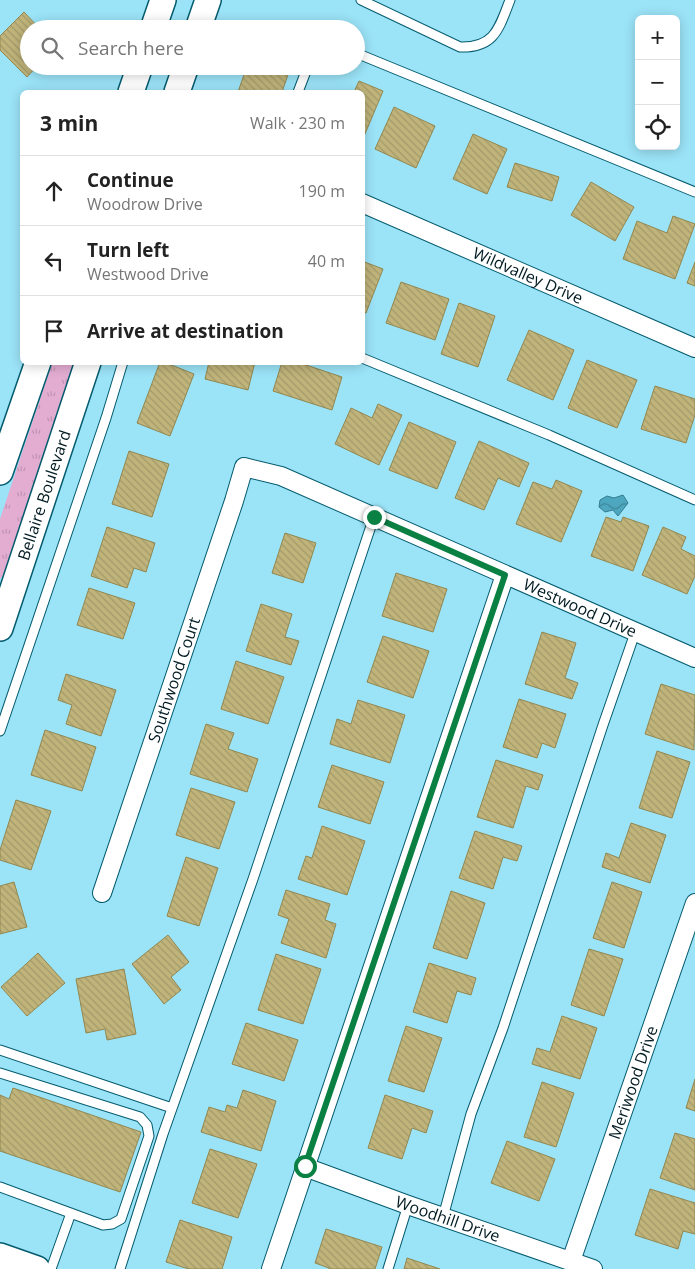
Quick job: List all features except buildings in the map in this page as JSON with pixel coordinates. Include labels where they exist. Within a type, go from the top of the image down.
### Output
[{"type":"main road","points":[[156,20],[163,0]]},
{"type":"main road","points":[[201,20],[208,0]]},
{"type":"main road","points":[[132,90],[137,75]]},
{"type":"main road","points":[[178,90],[183,75]]},
{"type":"main road","points":[[0,472],[37,365]]},
{"type":"main road","name":"Bellaire Boulevard","points":[[0,628],[87,365]]},
{"type":"main road","points":[[0,1256],[37,1269]]},
{"type":"street","name":"Wildvalley Drive","points":[[365,204],[695,348]]},
{"type":"street","name":"Westwood Drive","points":[[244,467],[281,476],[695,658]]},
{"type":"street","name":"Southwood Court","points":[[102,893],[244,467]]},
{"type":"street","points":[[271,1269],[505,575]]},
{"type":"street","name":"Meriwood Drive","points":[[571,1261],[695,903]]},
{"type":"street","name":"Woodhill Drive","points":[[305,1166],[408,1205],[593,1269]]},
{"type":"lane","points":[[361,0],[460,47],[472,47],[485,43],[497,32],[510,0]]},
{"type":"lane","points":[[365,58],[695,192]]},
{"type":"lane","points":[[299,90],[305,75]]},
{"type":"lane","points":[[365,359],[549,435],[695,500]]},
{"type":"lane","points":[[0,731],[106,418],[122,365]]},
{"type":"lane","points":[[120,1269],[172,1108],[253,879],[374,517]]},
{"type":"lane","points":[[443,1217],[472,1114],[503,1028],[602,725],[635,633]]},
{"type":"lane","points":[[0,1050],[172,1108]]},
{"type":"lane","points":[[0,1073],[140,1117],[147,1125],[149,1136],[121,1219],[112,1224],[103,1225],[0,1187]]},
{"type":"lane","points":[[388,1269],[408,1205]]},
{"type":"lane","points":[[51,1269],[71,1213]]},
{"type":"green space","points":[[51,365],[77,365],[5,573],[0,579],[0,519]]},
{"type":"water","points":[[623,495],[628,503],[618,516],[613,510],[605,512],[599,507],[600,500],[607,496],[614,498]]},
{"type":"route","points":[[305,1166],[505,575],[374,517]]}]
